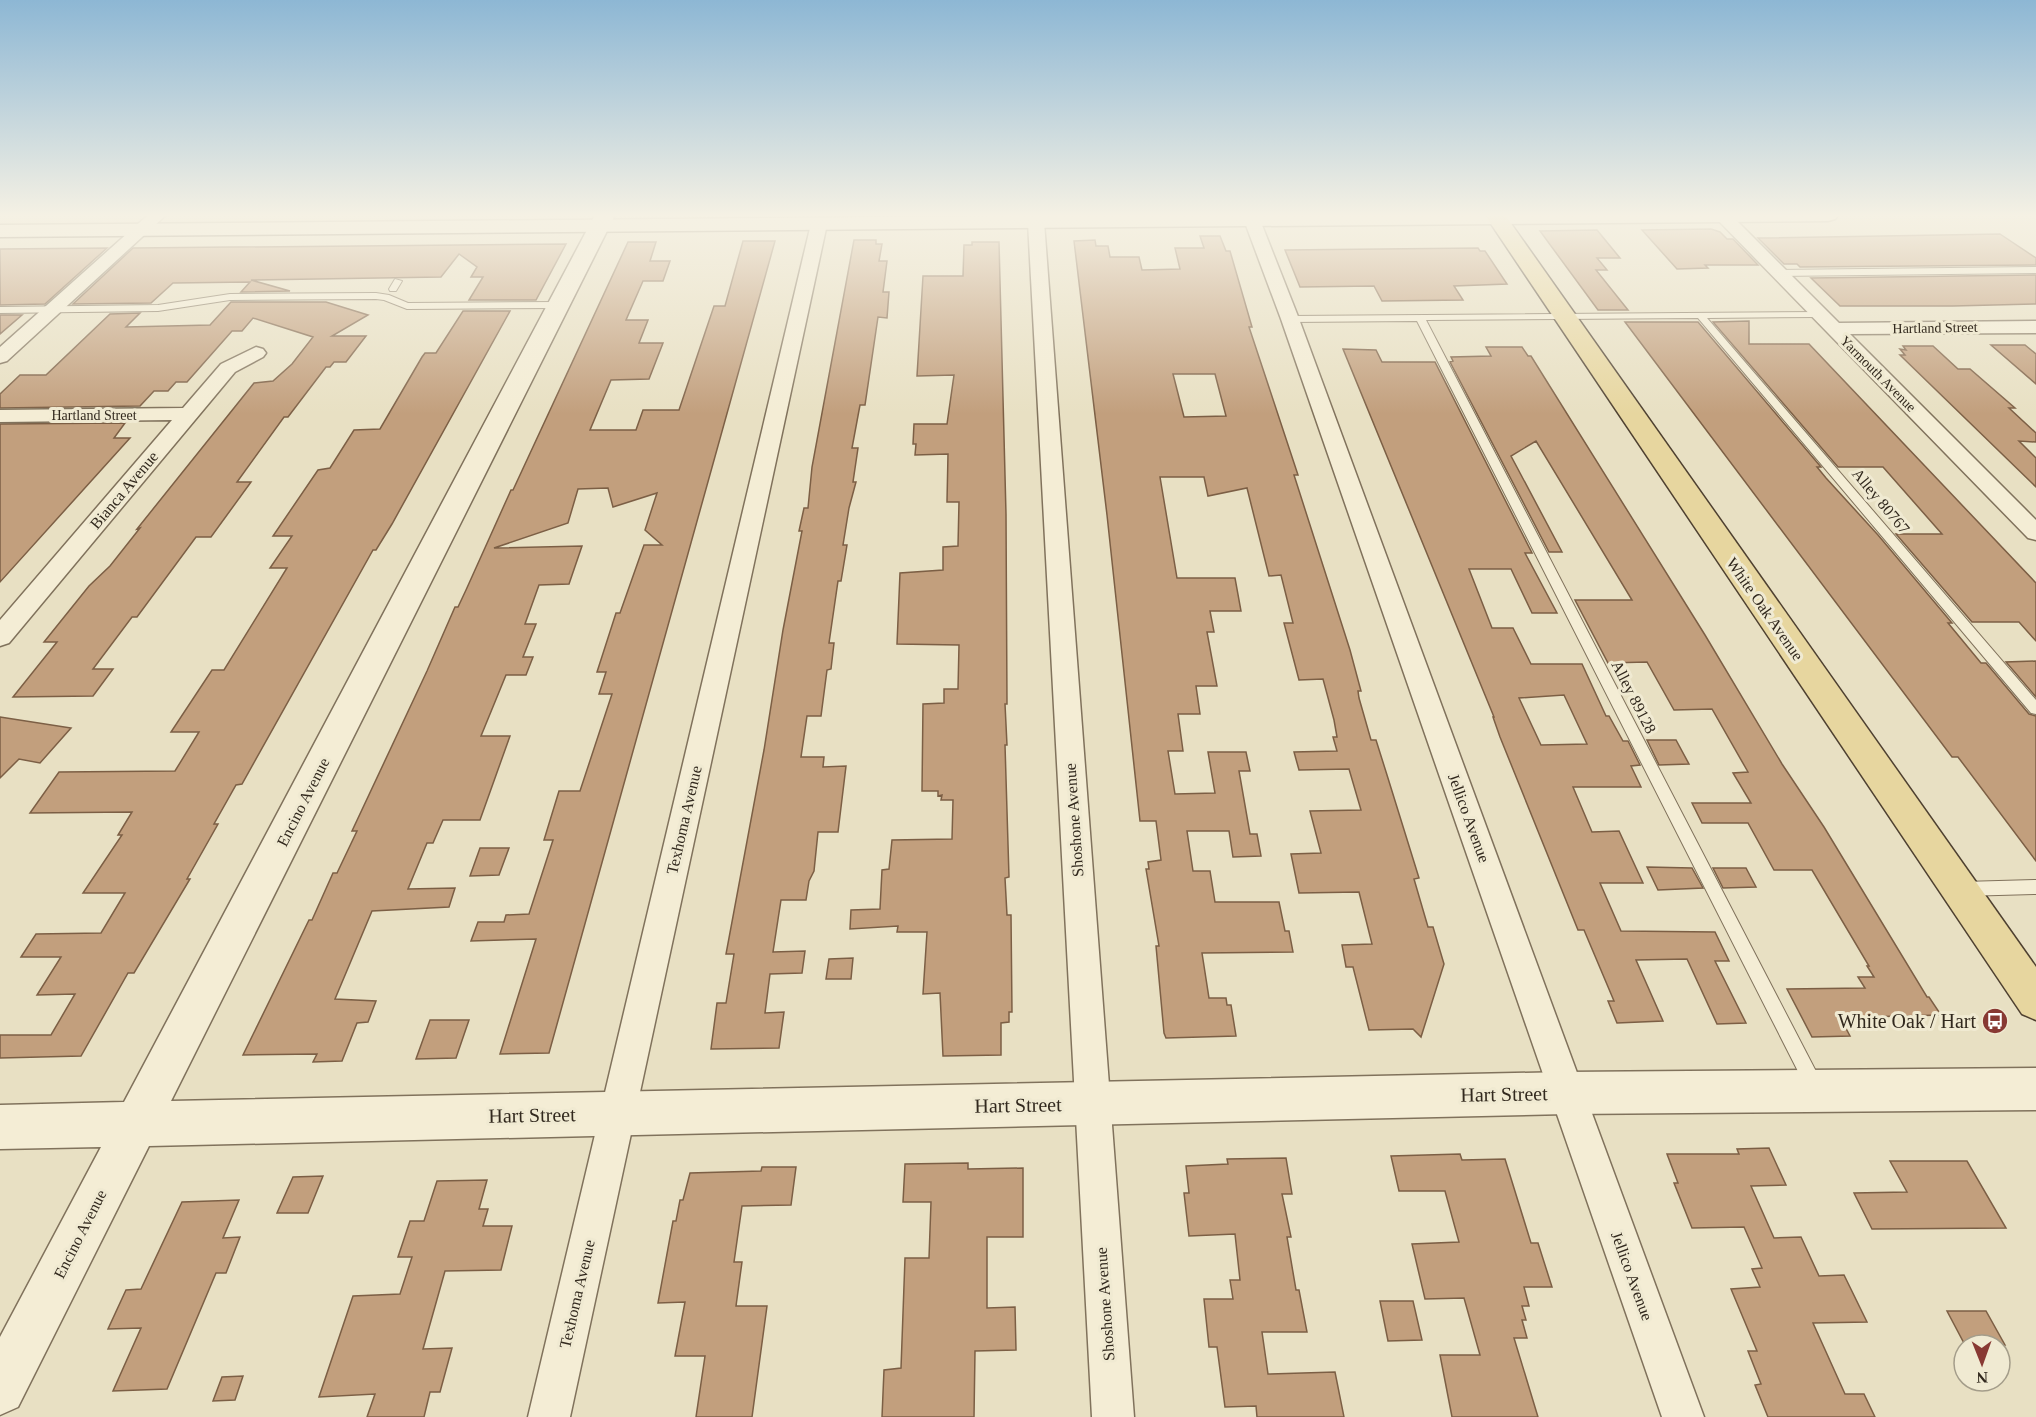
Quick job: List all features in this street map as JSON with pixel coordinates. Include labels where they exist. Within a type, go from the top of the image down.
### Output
[{"type":"main road","name":"White Oak Avenue","points":[[1540,281],[2036,1001]]},
{"type":"street","points":[[0,357],[85,281]]},
{"type":"street","name":"Encino Avenue","points":[[0,1389],[571,281]]},
{"type":"street","name":"Texhoma Avenue","points":[[549,1417],[806,281]]},
{"type":"street","name":"Shoshone Avenue","points":[[1040,281],[1113,1417]]},
{"type":"street","name":"Jellico Avenue","points":[[1281,281],[1290,319],[1683,1417]]},
{"type":"street","name":"Yarmouth Avenue","points":[[1786,281],[2036,532]]},
{"type":"street","name":"Hartland Street","points":[[1834,329],[2036,327]]},
{"type":"street","name":"Bianca Avenue","points":[[0,638],[228,368],[256,353]]},
{"type":"street","name":"Hartland Street","points":[[0,416],[189,414]]},
{"type":"street","name":"Hart Street","points":[[0,1127],[137,1126],[617,1113],[1566,1093],[2036,1089]]},
{"type":"lane","points":[[0,310],[158,308],[216,298],[376,296],[386,297],[407,306],[558,305]]},
{"type":"lane","points":[[1290,319],[1818,314]]},
{"type":"lane","name":"Alley 80767","points":[[1700,315],[2036,709]]},
{"type":"lane","name":"Alley 89128","points":[[1420,317],[1818,1092]]},
{"type":"lane","points":[[1958,889],[2036,887]]},
{"type":"building","points":[[0,281],[70,281],[45,304],[0,305]]},
{"type":"building","points":[[98,281],[255,281],[290,291],[241,292],[250,282],[173,283],[151,303],[73,304]]},
{"type":"building","points":[[480,281],[546,281],[536,300],[469,300]]},
{"type":"building","points":[[610,281],[643,281],[626,320],[648,320],[639,343],[663,343],[649,379],[611,380],[590,430],[636,430],[643,410],[679,410],[714,306],[725,306],[732,281],[764,281],[549,1053],[500,1054],[536,939],[471,941],[478,922],[504,922],[506,915],[529,914],[553,840],[544,840],[559,791],[580,791],[612,694],[599,694],[606,672],[597,672],[616,613],[620,613],[644,545],[662,545],[645,530],[657,493],[613,507],[608,488],[578,489],[568,523],[494,548],[582,546],[569,584],[539,585],[525,624],[536,624],[523,657],[533,657],[526,675],[506,675],[481,736],[510,736],[480,820],[443,820],[433,843],[427,843],[408,889],[455,888],[449,907],[372,911],[335,999],[376,1001],[368,1022],[357,1023],[342,1061],[313,1062],[317,1054],[243,1055],[309,920],[312,920],[333,873],[337,873],[357,831],[352,831],[455,607],[458,607]]},
{"type":"building","points":[[846,281],[884,281],[883,292],[889,292],[887,318],[878,317],[865,405],[860,405],[852,448],[858,448],[853,482],[856,482],[849,508],[843,545],[847,545],[841,581],[838,581],[829,643],[834,643],[831,669],[827,670],[821,716],[807,716],[801,757],[824,757],[823,767],[846,766],[838,832],[818,832],[814,871],[809,881],[806,900],[781,900],[773,952],[805,951],[802,973],[770,974],[765,1013],[784,1012],[779,1048],[711,1049],[717,1003],[726,1003],[734,954],[726,954],[802,531],[799,531],[804,508],[808,508],[812,467]]},
{"type":"building","points":[[923,281],[1000,281],[1006,514],[1007,704],[1005,704],[1007,745],[1005,745],[1009,877],[1005,878],[1007,915],[1011,915],[1012,1012],[1009,1012],[1009,1022],[1001,1023],[1001,1055],[943,1056],[940,993],[923,994],[927,932],[897,932],[898,926],[850,929],[851,910],[880,909],[882,870],[889,869],[892,840],[952,839],[953,800],[941,800],[942,795],[938,796],[938,791],[922,791],[923,704],[944,703],[944,689],[958,689],[959,645],[897,644],[900,573],[943,570],[943,547],[958,546],[959,502],[947,502],[948,454],[915,455],[916,444],[913,444],[914,424],[947,424],[954,375],[917,376]]},
{"type":"building","points":[[1079,281],[1239,281],[1252,327],[1249,327],[1298,475],[1294,475],[1350,650],[1361,691],[1358,691],[1359,698],[1371,740],[1376,740],[1419,878],[1414,879],[1428,927],[1433,927],[1444,964],[1421,1037],[1413,1029],[1369,1030],[1353,967],[1346,967],[1342,945],[1372,944],[1359,892],[1299,893],[1291,854],[1321,853],[1310,811],[1361,810],[1349,769],[1299,770],[1294,752],[1337,751],[1333,737],[1337,737],[1334,720],[1323,679],[1299,680],[1284,623],[1293,623],[1281,575],[1269,576],[1247,488],[1208,496],[1204,477],[1160,477],[1177,578],[1235,578],[1241,611],[1210,611],[1214,632],[1207,632],[1217,686],[1196,686],[1200,714],[1178,714],[1183,751],[1168,751],[1175,794],[1215,793],[1208,752],[1246,752],[1250,771],[1239,771],[1250,834],[1257,834],[1261,856],[1233,857],[1229,831],[1187,831],[1193,871],[1210,871],[1215,902],[1279,902],[1285,931],[1289,931],[1293,952],[1202,953],[1209,998],[1226,998],[1227,1005],[1231,1005],[1236,1036],[1166,1038],[1156,946],[1159,946],[1146,869],[1149,869],[1148,862],[1161,860],[1156,821],[1140,821]],"holes":[[[1173,374],[1215,374],[1226,416],[1184,417]]]},
{"type":"building","points":[[1298,281],[1505,281],[1507,284],[1454,286],[1463,300],[1382,301],[1374,286],[1300,287]]},
{"type":"building","points":[[1577,281],[1605,281],[1628,310],[1598,310]]},
{"type":"building","points":[[1814,281],[2036,281],[2036,304],[1840,306]]},
{"type":"building","points":[[231,302],[326,302],[368,315],[332,336],[366,336],[346,362],[334,362],[330,367],[326,367],[288,417],[284,417],[237,482],[251,482],[211,537],[196,537],[137,617],[132,617],[93,669],[113,669],[93,696],[13,697],[57,642],[44,642],[89,586],[110,566],[254,383],[273,381],[292,364],[313,337],[253,318],[242,331],[232,331],[187,382],[176,382],[168,391],[154,391],[140,406],[0,408],[0,394],[20,375],[46,375],[110,314],[140,313],[126,327],[210,325]]},
{"type":"building","points":[[463,311],[510,311],[392,524],[376,550],[373,550],[242,784],[236,785],[214,824],[218,824],[187,879],[190,879],[134,973],[128,973],[81,1056],[0,1058],[0,1035],[51,1035],[75,994],[37,995],[61,957],[21,957],[36,934],[101,933],[125,893],[83,893],[122,835],[118,835],[132,812],[30,813],[59,772],[175,771],[199,732],[171,732],[212,670],[224,670],[287,568],[270,568],[292,536],[273,536],[318,470],[330,468],[354,430],[380,429],[422,357],[425,353],[436,353]]},
{"type":"building","points":[[0,315],[22,315],[0,334]]},
{"type":"building","points":[[1749,321],[1749,344],[1809,344],[2036,583],[2036,641],[2019,622],[1972,622],[1896,534],[1942,534],[1883,467],[1838,467],[1713,322]]},
{"type":"building","points":[[1625,322],[1698,322],[1821,467],[1817,467],[1826,478],[1878,535],[1952,623],[1948,623],[1981,663],[1986,663],[2029,714],[2036,716],[2036,861],[1958,757],[1952,757]]},
{"type":"building","points":[[1991,345],[2025,345],[2036,354],[2036,384]]},
{"type":"building","points":[[1903,346],[1933,346],[1958,369],[1970,369],[2015,408],[2009,408],[2036,433],[2036,442],[2019,441],[2036,458],[2036,487],[1900,355],[1905,355],[1900,349],[1906,350]]},
{"type":"building","points":[[1486,347],[1522,347],[1528,356],[1531,356],[1705,635],[1782,764],[1824,827],[1927,997],[1941,1015],[1865,1017],[1867,1020],[1842,1021],[1850,1036],[1812,1037],[1787,989],[1865,988],[1858,977],[1874,977],[1867,966],[1869,966],[1812,870],[1774,870],[1748,823],[1702,823],[1692,803],[1751,803],[1733,773],[1748,772],[1712,709],[1674,710],[1647,662],[1608,663],[1575,600],[1632,600],[1536,441],[1511,456],[1562,552],[1549,552],[1450,362],[1453,361],[1451,357],[1491,356]]},
{"type":"building","points":[[1343,349],[1376,350],[1382,362],[1435,362],[1532,553],[1525,553],[1557,613],[1532,613],[1511,569],[1469,569],[1492,628],[1513,628],[1531,664],[1582,664],[1606,716],[1609,716],[1623,741],[1628,741],[1640,765],[1631,766],[1641,787],[1573,787],[1592,832],[1619,831],[1643,883],[1600,883],[1621,931],[1715,932],[1729,961],[1715,961],[1746,1023],[1717,1024],[1687,959],[1636,960],[1663,1021],[1617,1023],[1608,1001],[1614,1001],[1584,930],[1578,930],[1494,717]],"holes":[[[1564,695],[1587,744],[1541,745],[1519,698]]]},
{"type":"building","points":[[125,423],[114,438],[130,438],[0,582],[0,424]]},
{"type":"building","points":[[2036,661],[2036,697],[2006,662]]},
{"type":"building","points":[[0,717],[71,728],[40,763],[19,759],[0,778]]},
{"type":"building","points":[[1647,740],[1676,740],[1689,764],[1659,765]]},
{"type":"building","points":[[480,848],[509,848],[499,875],[470,876]]},
{"type":"building","points":[[1647,867],[1692,868],[1703,888],[1658,890]]},
{"type":"building","points":[[1713,868],[1746,868],[1756,887],[1723,888]]},
{"type":"building","points":[[853,958],[851,979],[826,979],[829,959]]},
{"type":"building","points":[[430,1020],[469,1020],[456,1058],[416,1059]]},
{"type":"building","points":[[1769,1148],[1786,1185],[1751,1186],[1774,1238],[1801,1237],[1819,1276],[1844,1275],[1867,1322],[1813,1323],[1845,1394],[1864,1394],[1875,1417],[1768,1417],[1755,1385],[1761,1384],[1748,1351],[1757,1351],[1731,1289],[1760,1287],[1752,1269],[1762,1268],[1744,1227],[1692,1228],[1674,1183],[1678,1183],[1667,1154],[1739,1154],[1737,1149]]},
{"type":"building","points":[[1460,1154],[1462,1160],[1505,1159],[1531,1243],[1538,1243],[1552,1287],[1524,1287],[1529,1306],[1522,1306],[1526,1320],[1522,1320],[1527,1338],[1514,1338],[1538,1417],[1452,1417],[1440,1355],[1480,1355],[1464,1298],[1425,1299],[1412,1244],[1459,1242],[1445,1191],[1399,1191],[1391,1156]]},
{"type":"building","points":[[1286,1158],[1292,1194],[1282,1194],[1291,1237],[1287,1237],[1296,1290],[1299,1290],[1307,1332],[1262,1332],[1268,1374],[1335,1372],[1344,1417],[1257,1417],[1256,1406],[1225,1407],[1217,1347],[1209,1347],[1204,1299],[1233,1299],[1230,1280],[1240,1280],[1235,1234],[1189,1236],[1184,1193],[1189,1193],[1186,1166],[1228,1164],[1227,1159]]},
{"type":"building","points":[[1890,1161],[1967,1161],[2006,1228],[1872,1229],[1854,1193],[1907,1192]]},
{"type":"building","points":[[968,1163],[968,1169],[1023,1168],[1023,1237],[987,1237],[987,1308],[1015,1307],[1016,1350],[975,1351],[974,1417],[882,1417],[884,1370],[901,1368],[905,1258],[929,1258],[931,1202],[903,1202],[905,1164]]},
{"type":"building","points":[[762,1167],[796,1167],[791,1205],[742,1206],[734,1262],[742,1262],[736,1306],[767,1306],[752,1417],[696,1417],[705,1356],[675,1356],[685,1302],[658,1303],[673,1221],[676,1221],[680,1200],[683,1200],[690,1173],[761,1171]]},
{"type":"building","points":[[323,1176],[308,1213],[277,1213],[293,1177]]},
{"type":"building","points":[[487,1180],[479,1209],[488,1209],[483,1226],[512,1226],[501,1270],[445,1271],[423,1349],[452,1348],[440,1392],[430,1392],[424,1417],[367,1417],[375,1394],[319,1397],[353,1296],[400,1294],[412,1257],[398,1257],[410,1221],[424,1221],[437,1181]]},
{"type":"building","points":[[239,1200],[223,1238],[240,1237],[226,1273],[216,1273],[167,1389],[113,1391],[141,1328],[108,1329],[126,1290],[141,1289],[182,1202]]},
{"type":"building","points":[[1380,1301],[1413,1301],[1422,1340],[1388,1341]]},
{"type":"building","points":[[1947,1311],[1986,1311],[1998,1333],[1959,1333]]},
{"type":"building","points":[[243,1376],[235,1400],[213,1401],[222,1377]]},
{"type":"place","name":"White Oak / Hart","points":[[1995,1021]]}]
